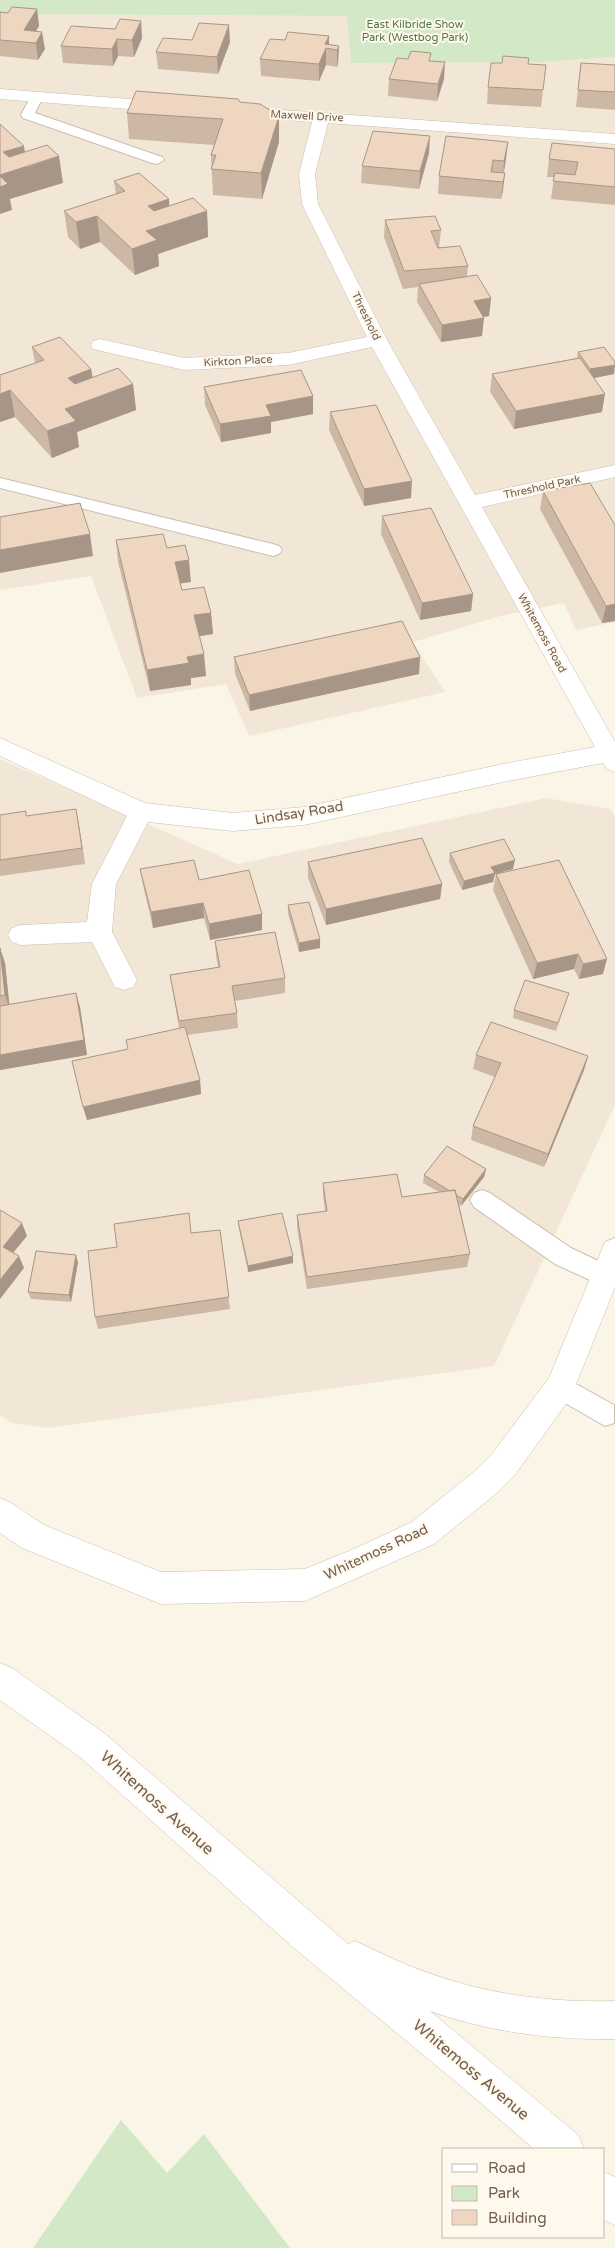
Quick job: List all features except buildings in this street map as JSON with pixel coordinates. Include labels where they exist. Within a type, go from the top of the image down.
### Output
[{"type":"street","points":[[0,94],[180,108]]},
{"type":"street","name":"Maxwell Drive","points":[[228,112],[615,139]]},
{"type":"street","name":"Threshold","points":[[321,117],[307,174],[310,204],[378,340],[469,503]]},
{"type":"street","name":"Kirkton Place","points":[[100,345],[184,364],[288,359],[378,340]]},
{"type":"street","name":"Threshold Park","points":[[469,503],[615,471]]},
{"type":"street","name":"Whitemoss Road","points":[[469,503],[612,758]]},
{"type":"street","name":"Lindsay Road","points":[[0,746],[141,812],[233,822],[304,816],[503,773],[612,758]]},
{"type":"street","points":[[124,980],[99,932],[104,884],[141,812]]},
{"type":"street","points":[[21,935],[99,932]]},
{"type":"street","name":"Whitemoss Road","points":[[0,1514],[33,1537],[161,1588],[305,1585],[423,1533],[487,1481],[503,1465],[560,1387],[610,1263]]},
{"type":"street","name":"Whitemoss Avenue","points":[[0,1680],[92,1745],[307,1935],[483,2079],[563,2148]]},
{"type":"street","name":"Whitemoss Avenue","points":[[307,1935],[382,1974],[460,2002],[520,2017],[598,2021],[615,2020]]},
{"type":"street","points":[[605,2193],[615,2205]]},
{"type":"lane","points":[[37,97],[28,115],[157,160]]},
{"type":"lane","points":[[0,483],[273,550]]},
{"type":"lane","points":[[482,1200],[563,1256],[610,1263]]},
{"type":"lane","points":[[560,1387],[605,1414]]},
{"type":"shaded area","points":[[0,14],[348,16],[351,63],[540,62],[615,57],[615,622],[576,630],[564,603],[504,615],[413,642],[445,692],[249,736],[226,684],[137,698],[91,576],[0,590]]},
{"type":"shaded area","points":[[0,759],[238,864],[546,798],[611,809],[615,817],[615,1105],[494,1366],[48,1428],[12,1423],[0,1415]]},
{"type":"green space","name":"East Kilbride Show Park (Westbog Park)","points":[[0,0],[615,0],[615,57],[540,62],[351,63],[347,16],[0,14]]},
{"type":"green space","points":[[121,2120],[167,2173],[204,2134],[290,2248],[33,2248]]}]
